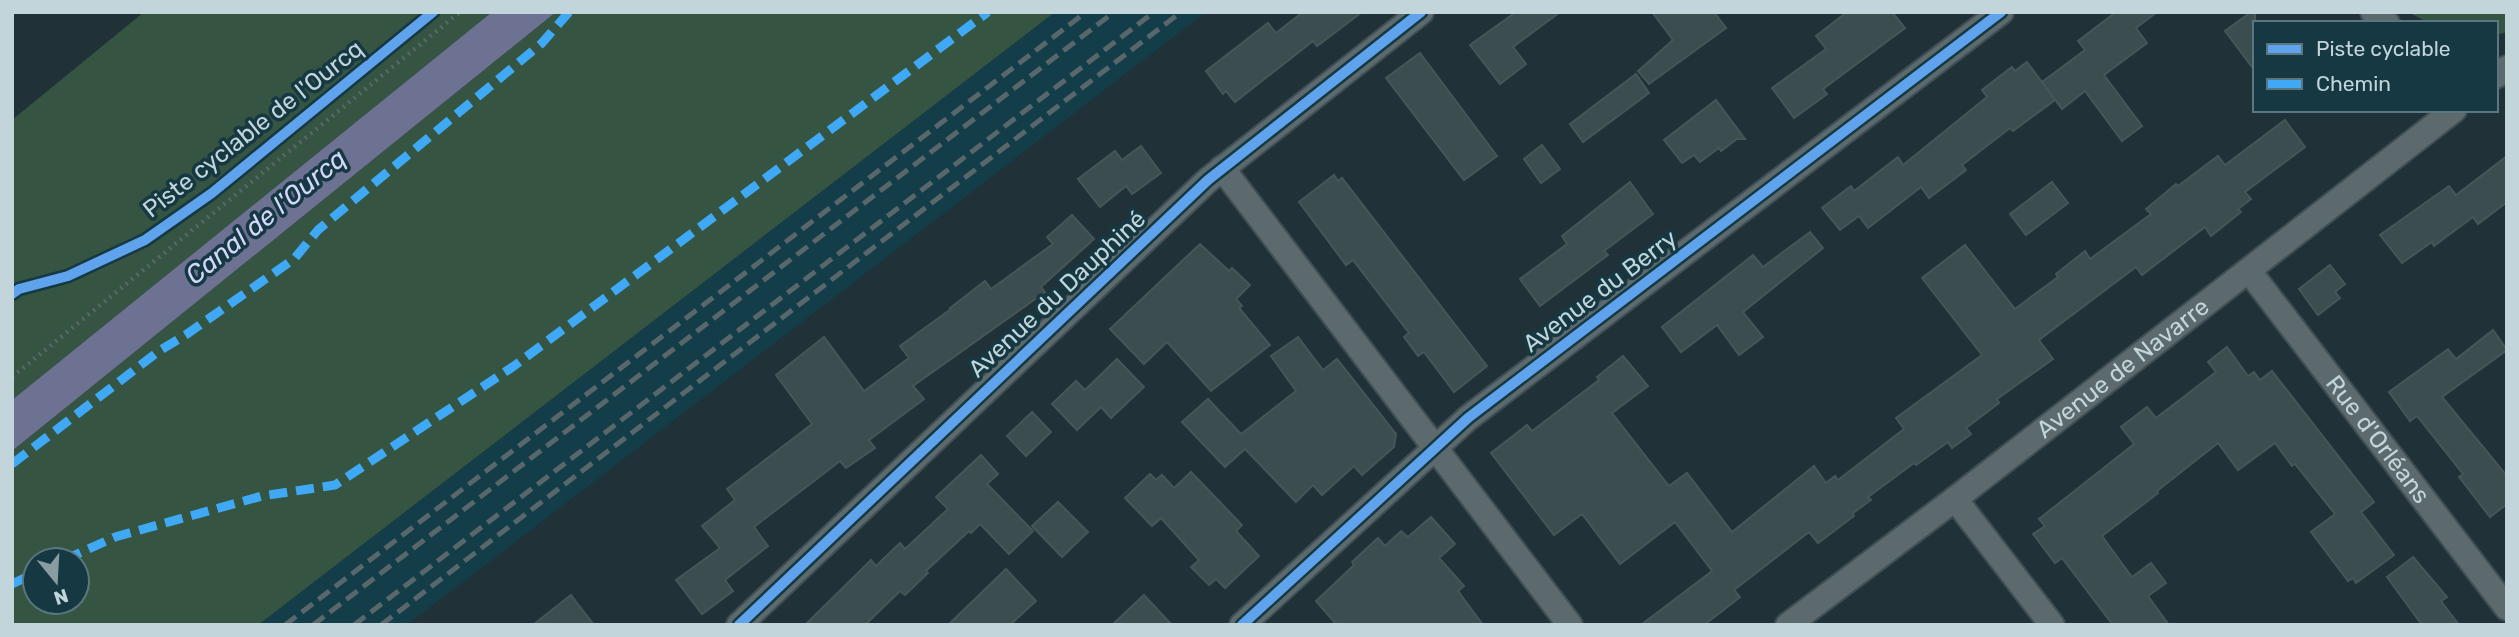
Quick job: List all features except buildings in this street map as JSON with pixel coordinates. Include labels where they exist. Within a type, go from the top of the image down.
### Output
[{"type":"street","name":"Avenue du Dauphiné","points":[[739,625],[1222,168],[1421,12]]},
{"type":"street","name":"Avenue du Berry","points":[[1242,625],[1479,410],[2001,12]]},
{"type":"street","name":"Avenue de Navarre","points":[[1788,625],[1955,499],[2451,112]]},
{"type":"street","points":[[1222,168],[1570,625]]},
{"type":"street","name":"Rue d'Orléans","points":[[2249,271],[2507,608]]},
{"type":"street","points":[[1955,499],[2052,625]]},
{"type":"path","points":[[12,377],[460,12]]},
{"type":"shaded area","points":[[1055,12],[1206,12],[407,625],[258,625]]},
{"type":"green space","points":[[144,12],[492,12],[12,400],[12,120]]},
{"type":"green space","points":[[556,12],[1055,12],[258,625],[12,625],[12,451]]},
{"type":"green space","points":[[2408,12],[2507,12],[2507,32],[2498,34],[2498,21],[2425,21]]},
{"type":"water","name":"Canal de l'Ourcq","points":[[492,12],[556,12],[12,451],[12,400]]},
{"type":"railway","points":[[285,625],[1086,12]]},
{"type":"railway","points":[[313,625],[1114,12]]},
{"type":"railway","points":[[354,625],[1154,12]]},
{"type":"railway","points":[[381,625],[1181,12]]},
{"type":"marked path","points":[[12,464],[159,351],[294,259],[318,230],[542,43],[569,12]]},
{"type":"marked path","points":[[91,548],[115,537],[262,496],[335,485],[514,366],[988,12]]},
{"type":"marked path","points":[[12,584],[21,580]]},
{"type":"cycle path","name":"Piste cyclable de l'Ourcq","points":[[12,294],[19,289],[68,276],[145,240],[212,193],[433,12]]},
{"type":"cycle path","points":[[739,625],[1208,180],[1421,12]]},
{"type":"cycle path","points":[[1242,625],[1468,418],[2001,12]]}]
